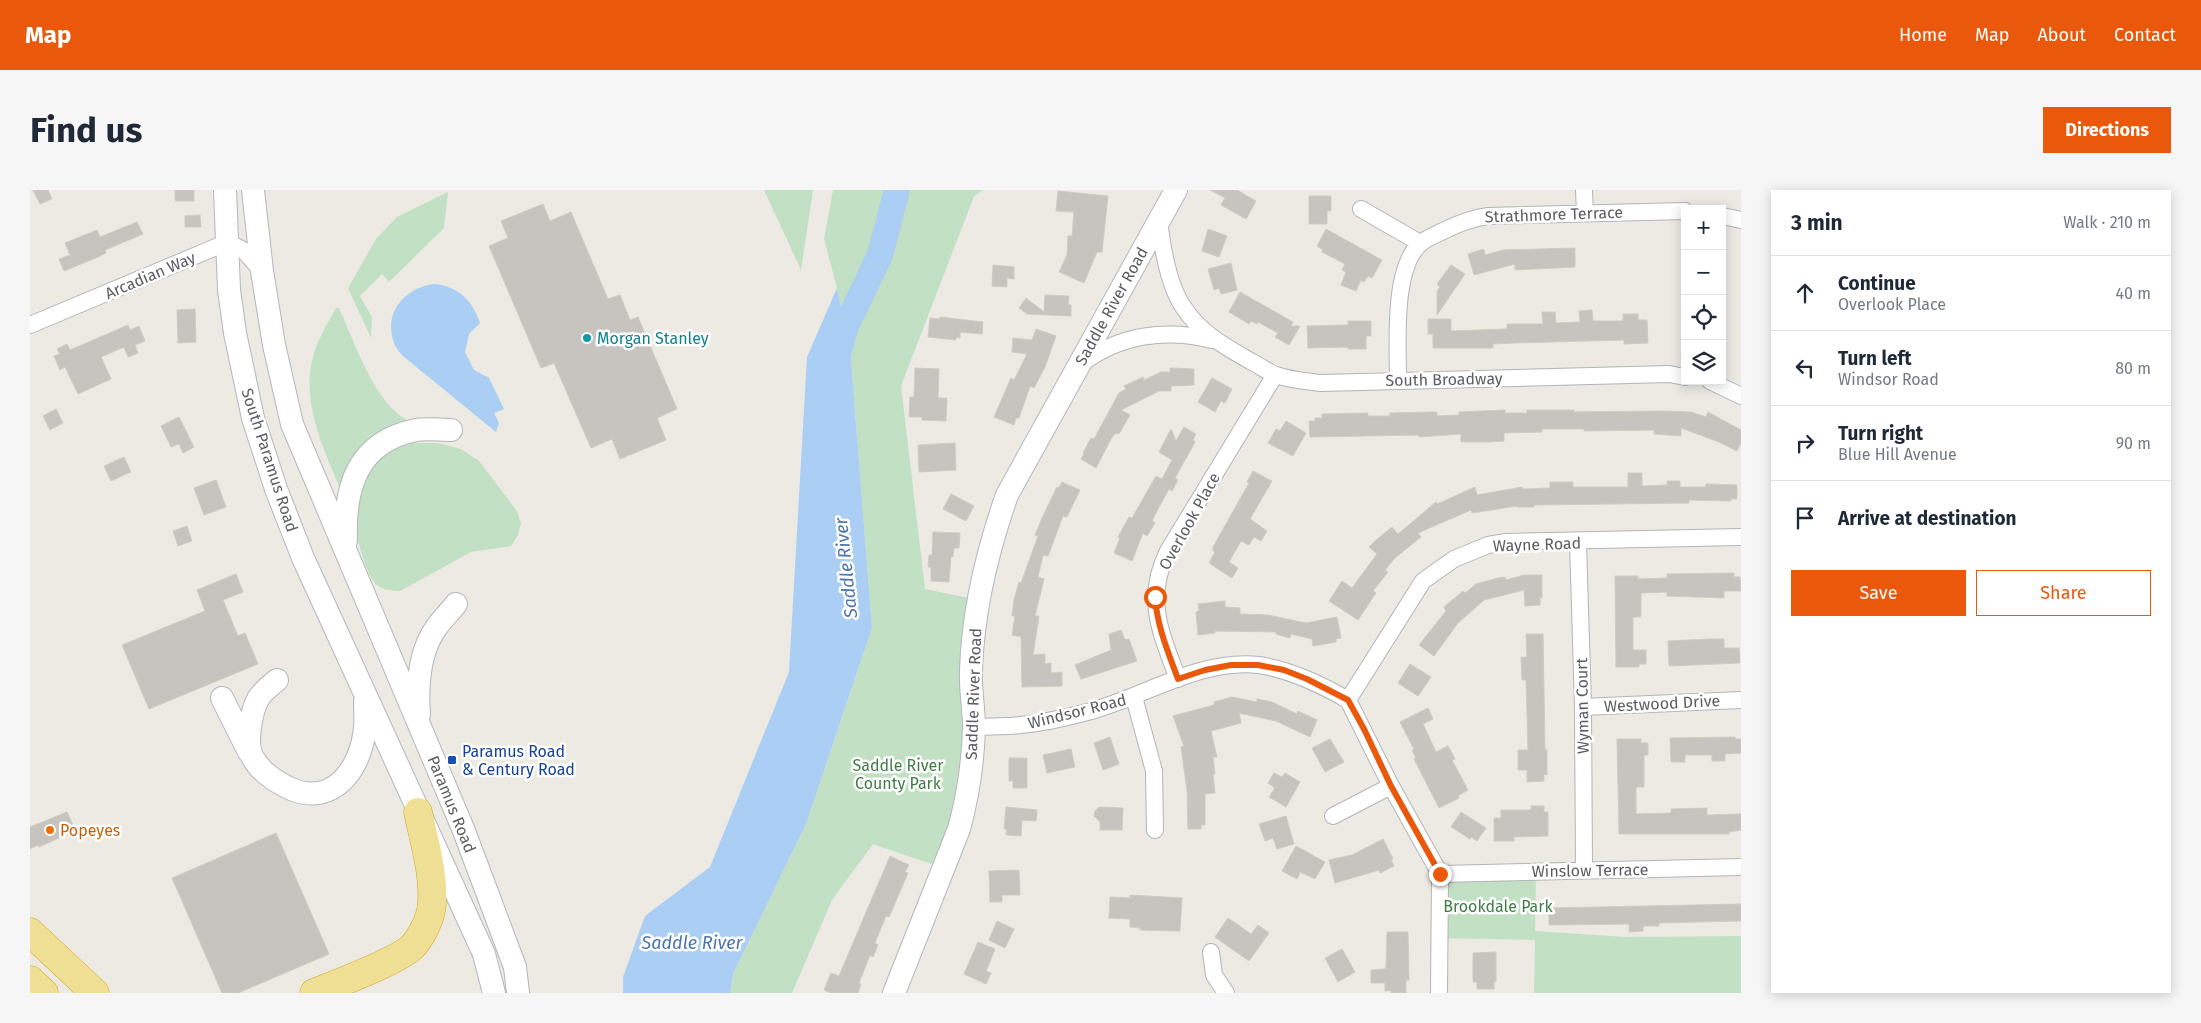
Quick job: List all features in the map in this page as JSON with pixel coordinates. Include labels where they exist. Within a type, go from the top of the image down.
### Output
[{"type":"highway","points":[[314,993],[391,960],[413,946],[426,926],[432,904],[431,877],[418,812]]},
{"type":"highway","points":[[38,940],[95,993]]},
{"type":"highway","points":[[38,940],[116,993]]},
{"type":"highway","points":[[30,980],[44,993]]},
{"type":"main road","name":"South Paramus Road","points":[[225,190],[230,290],[235,333],[254,418],[276,489],[302,558],[337,633]]},
{"type":"main road","name":"South Paramus Road","points":[[253,190],[262,271],[274,345],[292,424],[374,618]]},
{"type":"main road","name":"Saddle River Road","points":[[894,993],[959,829],[970,779],[974,727],[971,672],[974,626],[990,542],[1007,495],[1176,190]]},
{"type":"main road","points":[[346,552],[345,512],[354,478],[368,454],[392,438],[417,430],[451,430]]},
{"type":"main road","points":[[420,726],[418,695],[424,653],[435,629],[456,604]]},
{"type":"main road","name":"Paramus Road","points":[[374,618],[464,831],[515,967],[518,993]]},
{"type":"main road","name":"Paramus Road","points":[[337,633],[484,954],[494,993]]},
{"type":"main road","points":[[252,757],[249,736],[252,714],[259,697],[277,680]]},
{"type":"main road","points":[[222,698],[252,757],[266,774],[282,785],[301,793],[320,794],[332,790],[352,770],[365,730],[365,696]]},
{"type":"main road","points":[[515,967],[523,993]]},
{"type":"street","points":[[1584,190],[1585,212]]},
{"type":"street","points":[[1361,209],[1420,243],[1406,266],[1401,283],[1398,380]]},
{"type":"street","name":"Strathmore Terrace","points":[[1420,243],[1456,224],[1472,218],[1488,216],[1585,212],[1681,211]]},
{"type":"street","points":[[1726,217],[1741,220]]},
{"type":"street","name":"South Broadway","points":[[1159,220],[1162,242],[1174,287],[1183,307],[1198,326],[1214,340],[1275,375],[1321,383],[1669,374],[1681,376]]},
{"type":"street","points":[[228,242],[243,250],[262,271]]},
{"type":"street","name":"Arcadian Way","points":[[30,325],[228,242]]},
{"type":"street","name":"South Broadway","points":[[1077,368],[1095,354],[1112,346],[1152,335],[1172,333],[1214,340]]},
{"type":"street","name":"Overlook Place","points":[[1178,679],[1156,616],[1155,597],[1158,578],[1168,551],[1275,375]]},
{"type":"street","points":[[1718,385],[1741,396]]},
{"type":"street","name":"Wayne Road","points":[[1348,700],[1423,580],[1454,559],[1488,545],[1506,542],[1578,542],[1741,537]]},
{"type":"street","name":"Wyman Court","points":[[1578,542],[1583,707],[1584,870]]},
{"type":"street","name":"Windsor Road","points":[[974,727],[1021,725],[1091,711],[1134,697],[1178,679],[1222,666],[1258,665],[1284,670],[1307,679],[1348,700]]},
{"type":"street","points":[[1134,697],[1154,771],[1155,830]]},
{"type":"street","points":[[1348,700],[1391,786],[1440,874],[1439,993]]},
{"type":"street","name":"Westwood Drive","points":[[1583,707],[1741,700]]},
{"type":"street","points":[[1333,816],[1391,786]]},
{"type":"street","name":"Winslow Terrace","points":[[1440,874],[1741,867]]},
{"type":"street","points":[[1211,952],[1214,975],[1226,993]]},
{"type":"green space","points":[[764,190],[813,190],[801,270]]},
{"type":"green space","name":"Saddle River County Park","points":[[833,190],[983,190],[974,196],[901,386],[925,589],[979,600],[974,727],[943,868],[873,844],[832,900],[792,993],[730,993],[733,974],[806,824],[872,628],[850,347],[824,239]]},
{"type":"green space","points":[[448,192],[444,228],[389,282],[382,274],[360,296],[372,317],[371,338],[348,288],[376,239],[397,217]]},
{"type":"green space","points":[[336,308],[339,308],[371,379],[379,392],[398,414],[415,424],[351,468],[339,486],[318,434],[310,397],[312,360],[318,342]]},
{"type":"green space","points":[[411,443],[438,443],[461,449],[479,461],[517,511],[521,523],[518,535],[511,546],[471,552],[400,591],[378,586],[368,572],[357,536],[353,507],[355,498],[372,465],[385,454]]},
{"type":"green space","name":"Brookdale Park","points":[[1536,871],[1535,931],[1626,937],[1741,936],[1741,993],[1534,993],[1535,940],[1439,938],[1440,874]]},
{"type":"water","points":[[434,284],[443,285],[457,291],[469,302],[477,315],[480,323],[469,334],[465,352],[474,370],[489,378],[504,409],[494,413],[499,423],[496,432],[398,351],[394,343],[391,332],[392,321],[399,303],[414,291]]},
{"type":"water","name":"Saddle River","points":[[837,288],[850,347],[872,628],[806,824],[733,974],[730,993],[623,993],[623,977],[645,916],[710,867],[789,672],[807,357]]},
{"type":"building","points":[[33,190],[48,190],[52,199],[40,204]]},
{"type":"building","points":[[175,190],[194,190],[194,201],[175,201]]},
{"type":"building","points":[[1210,190],[1237,190],[1256,201],[1246,219],[1221,205],[1225,198]]},
{"type":"building","points":[[1058,191],[1108,196],[1102,252],[1097,252],[1084,283],[1059,272],[1067,255],[1068,236],[1072,236],[1074,212],[1056,211]]},
{"type":"building","points":[[1309,196],[1331,196],[1331,211],[1327,211],[1327,224],[1309,224]]},
{"type":"building","name":"Morgan Stanley","points":[[543,204],[550,221],[571,212],[608,299],[620,295],[630,320],[638,317],[677,409],[657,418],[666,440],[620,459],[612,439],[591,448],[554,363],[541,368],[489,246],[508,238],[501,221]]},
{"type":"building","points":[[200,215],[201,227],[185,227],[185,216]]},
{"type":"building","points":[[137,222],[143,234],[105,250],[106,253],[98,257],[64,271],[59,259],[70,255],[65,243],[97,230],[100,237]]},
{"type":"building","points":[[1208,229],[1227,236],[1219,257],[1202,251]]},
{"type":"building","points":[[1326,229],[1382,260],[1372,278],[1368,276],[1364,282],[1361,280],[1356,291],[1341,285],[1346,272],[1342,270],[1345,264],[1322,252],[1323,250],[1317,246]]},
{"type":"building","points":[[1575,248],[1575,267],[1515,270],[1515,264],[1474,275],[1468,254],[1484,249],[1485,255],[1503,250]]},
{"type":"building","points":[[1231,263],[1237,290],[1221,294],[1219,288],[1214,290],[1208,269]]},
{"type":"building","points":[[993,265],[1014,267],[1014,279],[1007,278],[1007,287],[992,286]]},
{"type":"building","points":[[1451,265],[1465,274],[1437,315],[1437,291],[1440,287],[1437,284]]},
{"type":"building","points":[[1240,292],[1293,322],[1291,326],[1300,326],[1289,345],[1275,337],[1278,333],[1258,322],[1257,324],[1251,321],[1249,324],[1229,312]]},
{"type":"building","points":[[1045,295],[1069,296],[1068,305],[1071,305],[1071,316],[1027,314],[1019,308],[1026,298],[1044,312]]},
{"type":"building","points":[[195,309],[196,342],[178,343],[177,310]]},
{"type":"building","points":[[1592,310],[1593,321],[1623,321],[1623,314],[1638,314],[1638,320],[1647,320],[1648,343],[1624,344],[1624,340],[1493,344],[1493,348],[1433,348],[1433,334],[1428,334],[1428,319],[1451,319],[1451,331],[1507,329],[1507,324],[1543,324],[1542,312],[1555,312],[1556,323],[1580,322],[1579,311]]},
{"type":"building","points":[[940,317],[983,322],[982,334],[960,332],[960,338],[956,337],[956,340],[928,337],[930,318],[939,319]]},
{"type":"building","points":[[1348,321],[1371,321],[1371,336],[1366,336],[1366,349],[1348,349],[1348,347],[1308,348],[1307,326],[1348,325]]},
{"type":"building","points":[[128,325],[130,330],[139,326],[145,341],[135,345],[138,353],[128,357],[124,347],[101,357],[111,379],[78,394],[65,367],[60,370],[54,356],[60,354],[57,349],[67,344],[70,350]]},
{"type":"building","points":[[1036,329],[1056,336],[1045,367],[1034,388],[1030,386],[1019,418],[1016,418],[1014,425],[994,417],[1011,378],[1014,380],[1027,354],[1012,352],[1013,338],[1032,340]]},
{"type":"building","points":[[915,368],[939,369],[938,398],[947,398],[946,421],[922,420],[922,417],[909,417],[910,397],[914,397]]},
{"type":"building","points":[[1170,368],[1194,369],[1194,385],[1171,386],[1171,391],[1159,391],[1121,410],[1130,415],[1119,434],[1116,433],[1112,437],[1096,468],[1081,459],[1091,438],[1094,439],[1119,393],[1126,389],[1124,386],[1143,377],[1144,380],[1161,372],[1170,372]]},
{"type":"building","points":[[1212,378],[1232,389],[1225,403],[1221,401],[1215,412],[1198,402]]},
{"type":"building","points":[[56,409],[63,423],[50,430],[43,416]]},
{"type":"building","points":[[1505,410],[1505,413],[1527,413],[1527,410],[1691,412],[1706,417],[1708,412],[1741,430],[1741,443],[1737,451],[1681,428],[1681,436],[1654,434],[1654,430],[1584,431],[1584,429],[1542,429],[1542,432],[1504,433],[1504,441],[1488,442],[1461,442],[1461,434],[1419,437],[1419,435],[1310,437],[1309,421],[1315,421],[1315,418],[1322,418],[1322,414],[1368,413],[1368,416],[1390,416],[1390,413],[1437,412],[1437,416],[1459,415],[1459,412]]},
{"type":"building","points":[[179,417],[194,447],[183,453],[179,444],[171,447],[161,426]]},
{"type":"building","points":[[1286,421],[1306,433],[1293,456],[1268,443],[1276,429],[1280,431]]},
{"type":"building","points":[[1184,427],[1196,434],[1193,440],[1195,442],[1175,478],[1178,480],[1172,491],[1169,489],[1152,521],[1155,523],[1147,536],[1143,533],[1132,561],[1114,553],[1120,538],[1118,537],[1129,517],[1132,518],[1156,476],[1162,479],[1172,460],[1159,452],[1171,429],[1176,441]]},
{"type":"building","points":[[955,443],[956,470],[919,472],[918,445]]},
{"type":"building","points":[[124,457],[131,472],[111,481],[104,466]]},
{"type":"building","points":[[1253,471],[1272,481],[1250,519],[1267,531],[1261,541],[1254,537],[1249,545],[1241,541],[1229,562],[1238,568],[1232,578],[1209,563],[1215,552],[1213,547],[1249,483],[1247,482]]},
{"type":"building","points":[[1628,473],[1642,473],[1642,486],[1667,485],[1667,481],[1680,481],[1680,487],[1706,487],[1706,484],[1737,485],[1737,499],[1731,499],[1731,501],[1689,500],[1689,503],[1534,505],[1534,507],[1517,506],[1472,513],[1471,510],[1418,533],[1421,537],[1395,558],[1385,570],[1388,572],[1373,591],[1376,593],[1358,620],[1329,601],[1342,581],[1352,588],[1377,554],[1369,547],[1375,541],[1392,527],[1398,534],[1436,502],[1437,504],[1475,487],[1477,495],[1522,487],[1522,489],[1550,488],[1550,482],[1573,482],[1573,487],[1628,487]]},
{"type":"building","points":[[216,480],[226,507],[204,515],[194,488]]},
{"type":"building","points":[[1062,482],[1080,490],[1067,517],[1063,516],[1048,556],[1043,555],[1038,577],[1044,579],[1035,616],[1039,616],[1033,655],[1045,654],[1045,664],[1051,663],[1051,673],[1062,672],[1062,686],[1022,687],[1021,637],[1012,635],[1015,616],[1012,616],[1014,600],[1019,582],[1021,583],[1038,536],[1035,535],[1057,487],[1059,488]]},
{"type":"building","points":[[951,494],[974,506],[966,521],[943,509]]},
{"type":"building","points":[[187,526],[192,541],[178,546],[173,531]]},
{"type":"building","points":[[933,532],[960,533],[959,548],[954,548],[953,557],[951,556],[949,582],[931,581],[931,567],[928,567],[929,555],[932,555]]},
{"type":"building","points":[[1734,573],[1734,577],[1740,577],[1741,591],[1724,591],[1724,598],[1667,596],[1667,592],[1641,593],[1641,617],[1633,617],[1633,650],[1646,650],[1646,664],[1639,664],[1639,667],[1616,667],[1615,576],[1638,576],[1638,579],[1667,578],[1667,574]]},
{"type":"building","points":[[236,574],[243,592],[223,600],[238,636],[245,633],[258,664],[149,709],[122,645],[205,611],[197,590]]},
{"type":"building","points":[[1524,575],[1542,575],[1542,598],[1540,598],[1540,605],[1525,606],[1524,590],[1484,600],[1458,623],[1434,656],[1419,645],[1446,611],[1444,607],[1463,591],[1465,593],[1476,584],[1498,578],[1505,577],[1506,580]]},
{"type":"building","points":[[1225,601],[1225,607],[1240,608],[1240,614],[1268,615],[1306,623],[1337,617],[1341,638],[1336,639],[1336,642],[1313,646],[1312,639],[1291,634],[1290,638],[1276,634],[1276,632],[1215,631],[1215,633],[1198,635],[1196,612],[1199,611],[1198,604]]},
{"type":"building","points":[[1121,630],[1125,640],[1129,639],[1137,661],[1081,679],[1075,665],[1111,650],[1109,634]]},
{"type":"building","points":[[1526,634],[1543,634],[1545,750],[1547,750],[1547,775],[1544,774],[1544,781],[1527,782],[1527,770],[1518,770],[1518,750],[1528,750],[1526,680],[1522,680],[1521,657],[1527,657]]},
{"type":"building","points":[[1724,639],[1724,648],[1739,648],[1740,663],[1669,666],[1668,641]]},
{"type":"building","points":[[1410,664],[1431,677],[1418,696],[1398,683]]},
{"type":"building","points":[[1232,697],[1257,702],[1257,699],[1272,702],[1297,714],[1298,711],[1317,720],[1310,737],[1276,721],[1239,713],[1241,723],[1211,731],[1217,757],[1213,757],[1215,793],[1205,794],[1205,825],[1201,825],[1201,829],[1188,829],[1187,790],[1181,747],[1184,746],[1173,716],[1214,705],[1214,702]]},
{"type":"building","points":[[1428,708],[1433,719],[1423,724],[1436,752],[1448,746],[1455,759],[1452,760],[1468,790],[1458,796],[1459,798],[1439,808],[1414,759],[1416,758],[1412,750],[1414,749],[1400,722]]},
{"type":"building","points":[[1110,737],[1119,764],[1103,770],[1094,743]]},
{"type":"building","points":[[1735,737],[1735,739],[1741,739],[1741,753],[1725,754],[1725,761],[1712,761],[1712,755],[1685,755],[1685,762],[1671,762],[1670,738]]},
{"type":"building","points":[[1330,739],[1344,762],[1325,772],[1312,748]]},
{"type":"building","points":[[1617,739],[1641,739],[1641,743],[1648,743],[1648,755],[1644,755],[1644,787],[1636,787],[1636,814],[1671,813],[1671,809],[1707,808],[1707,815],[1741,814],[1741,830],[1729,832],[1729,834],[1619,834]]},
{"type":"building","points":[[1071,749],[1075,767],[1047,773],[1043,755]]},
{"type":"building","points":[[1009,758],[1027,758],[1027,788],[1013,788],[1013,781],[1009,781]]},
{"type":"building","points":[[1274,773],[1282,777],[1285,773],[1300,782],[1286,807],[1269,797],[1275,788],[1268,783]]},
{"type":"building","points":[[1531,806],[1544,806],[1544,812],[1548,812],[1548,836],[1514,837],[1514,841],[1494,841],[1494,818],[1501,818],[1501,810],[1531,810]]},
{"type":"building","points":[[1006,807],[1037,810],[1036,821],[1022,820],[1021,836],[1006,835],[1007,829],[1004,829]]},
{"type":"building","points":[[1099,807],[1123,808],[1122,830],[1100,830],[1100,822],[1094,816],[1095,811]]},
{"type":"building","name":"Popeyes","points":[[67,812],[73,825],[68,828],[70,833],[30,849],[30,827]]},
{"type":"building","points":[[1461,812],[1486,828],[1477,841],[1471,837],[1470,839],[1451,827]]},
{"type":"building","points":[[1286,816],[1294,844],[1277,849],[1273,838],[1265,841],[1259,824]]},
{"type":"building","points":[[276,833],[329,954],[238,993],[222,993],[172,878]]},
{"type":"building","points":[[1383,839],[1393,859],[1391,860],[1394,866],[1380,873],[1379,870],[1335,883],[1329,860],[1352,855]]},
{"type":"building","points":[[1296,846],[1325,862],[1315,879],[1300,872],[1297,879],[1282,871]]},
{"type":"building","points":[[890,856],[909,865],[905,872],[908,873],[889,917],[886,916],[875,943],[878,945],[873,957],[870,955],[859,983],[861,984],[858,993],[831,993],[824,990],[831,973],[839,976]]},
{"type":"building","points":[[1019,870],[1020,895],[1002,895],[1002,902],[990,902],[989,871]]},
{"type":"building","points":[[1130,895],[1182,898],[1180,931],[1140,930],[1141,928],[1130,927],[1130,919],[1109,918],[1110,897],[1130,898]]},
{"type":"building","points":[[1741,904],[1741,921],[1659,923],[1659,926],[1643,926],[1643,931],[1629,932],[1629,924],[1549,925],[1549,908]]},
{"type":"building","points":[[1228,918],[1251,934],[1258,925],[1269,933],[1249,961],[1215,937]]},
{"type":"building","points":[[997,921],[1014,929],[1005,948],[989,940]]},
{"type":"building","points":[[1387,932],[1408,932],[1409,980],[1406,980],[1406,993],[1391,993],[1391,990],[1385,991],[1385,983],[1371,983],[1371,970],[1385,969],[1386,967]]},
{"type":"building","points":[[978,942],[995,949],[986,971],[991,973],[986,984],[964,974]]},
{"type":"building","points":[[1342,949],[1355,972],[1338,982],[1325,958]]},
{"type":"building","points":[[1496,952],[1496,982],[1494,981],[1494,989],[1477,989],[1477,982],[1473,982],[1473,953]]},
{"type":"waterway","name":"Saddle River","points":[[836,360],[846,326],[880,255],[897,190]]},
{"type":"place","name":"Morgan Stanley","points":[[587,338]]},
{"type":"place","name":"Paramus Road & Century Road","points":[[452,760]]},
{"type":"place","name":"Popeyes","points":[[50,830]]},
{"type":"route","points":[[1155,597],[1156,616],[1161,634],[1178,679],[1205,670],[1231,665],[1258,665],[1284,670],[1307,679],[1348,700],[1391,786],[1440,874]]}]
